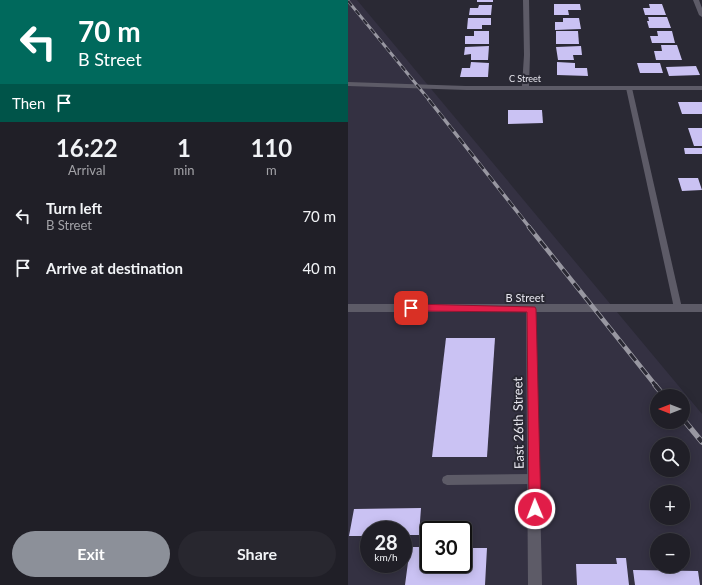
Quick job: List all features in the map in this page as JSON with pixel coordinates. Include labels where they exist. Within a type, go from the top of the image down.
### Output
[{"type":"street","points":[[525,87],[527,55],[526,0]]},
{"type":"street","points":[[696,0],[702,15]]},
{"type":"street","name":"C Street","points":[[348,84],[445,88],[702,88]]},
{"type":"street","name":"B Street","points":[[348,308],[702,308]]},
{"type":"street","name":"East 26th Street","points":[[531,309],[535,585]]},
{"type":"lane","points":[[629,88],[678,308]]},
{"type":"lane","points":[[447,480],[534,479]]},
{"type":"shaded area","points":[[348,0],[357,0],[681,389],[650,389],[650,429],[690,429],[690,400],[702,414],[702,585],[348,585]]},
{"type":"building","points":[[477,0],[493,0],[493,2],[477,2]]},
{"type":"building","points":[[554,4],[580,4],[581,10],[568,10],[569,15],[554,15]]},
{"type":"building","points":[[649,4],[662,4],[666,15],[645,15],[643,8],[650,8]]},
{"type":"building","points":[[479,5],[492,5],[491,15],[469,15],[470,8],[478,8]]},
{"type":"building","points":[[648,17],[667,17],[671,28],[649,28],[647,21],[649,21]]},
{"type":"building","points":[[468,18],[491,18],[491,25],[482,25],[482,29],[467,29]]},
{"type":"building","points":[[563,18],[579,18],[581,29],[555,30],[555,22],[563,22]]},
{"type":"building","points":[[474,31],[489,31],[489,44],[465,44],[465,36],[474,36]]},
{"type":"building","points":[[556,31],[578,31],[579,44],[556,44]]},
{"type":"building","points":[[657,31],[672,31],[675,43],[652,43],[650,36],[658,36]]},
{"type":"building","points":[[661,45],[677,45],[682,60],[656,60],[654,51],[662,51]]},
{"type":"building","points":[[489,46],[488,60],[471,60],[471,54],[464,55],[465,47]]},
{"type":"building","points":[[581,46],[582,55],[573,55],[574,60],[558,60],[556,47]]},
{"type":"building","points":[[471,62],[489,63],[488,77],[460,77],[462,68],[470,68]]},
{"type":"building","points":[[557,62],[575,63],[575,68],[587,68],[588,76],[557,75]]},
{"type":"building","points":[[637,63],[660,63],[663,73],[640,73]]},
{"type":"building","points":[[696,66],[700,75],[669,76],[666,67]]},
{"type":"building","points":[[678,102],[702,102],[702,114],[682,114]]},
{"type":"building","points":[[508,110],[542,110],[543,123],[508,124]]},
{"type":"building","points":[[688,128],[702,128],[702,146],[694,146]]},
{"type":"building","points":[[684,148],[702,148],[702,154],[685,154]]},
{"type":"building","points":[[678,178],[698,178],[702,190],[682,191]]},
{"type":"building","points":[[446,338],[495,338],[487,457],[432,457]]},
{"type":"building","points":[[421,508],[419,535],[412,535],[412,521],[360,521],[360,536],[349,536],[354,509]]},
{"type":"building","points":[[412,547],[420,547],[420,573],[472,573],[472,548],[487,548],[485,585],[405,585],[407,573],[412,573]]},
{"type":"building","points":[[616,558],[626,558],[629,585],[577,585],[576,564],[617,564]]},
{"type":"building","points":[[633,570],[650,570],[650,573],[690,573],[690,571],[698,571],[700,585],[635,585]]},
{"type":"railway","points":[[348,1],[430,101]]},
{"type":"railway","points":[[429,100],[530,228]]},
{"type":"railway","points":[[529,227],[656,386]]},
{"type":"railway","points":[[655,385],[658,389]]},
{"type":"railway","points":[[690,427],[702,442]]},
{"type":"route","points":[[411,308],[531,309],[535,509]]}]
